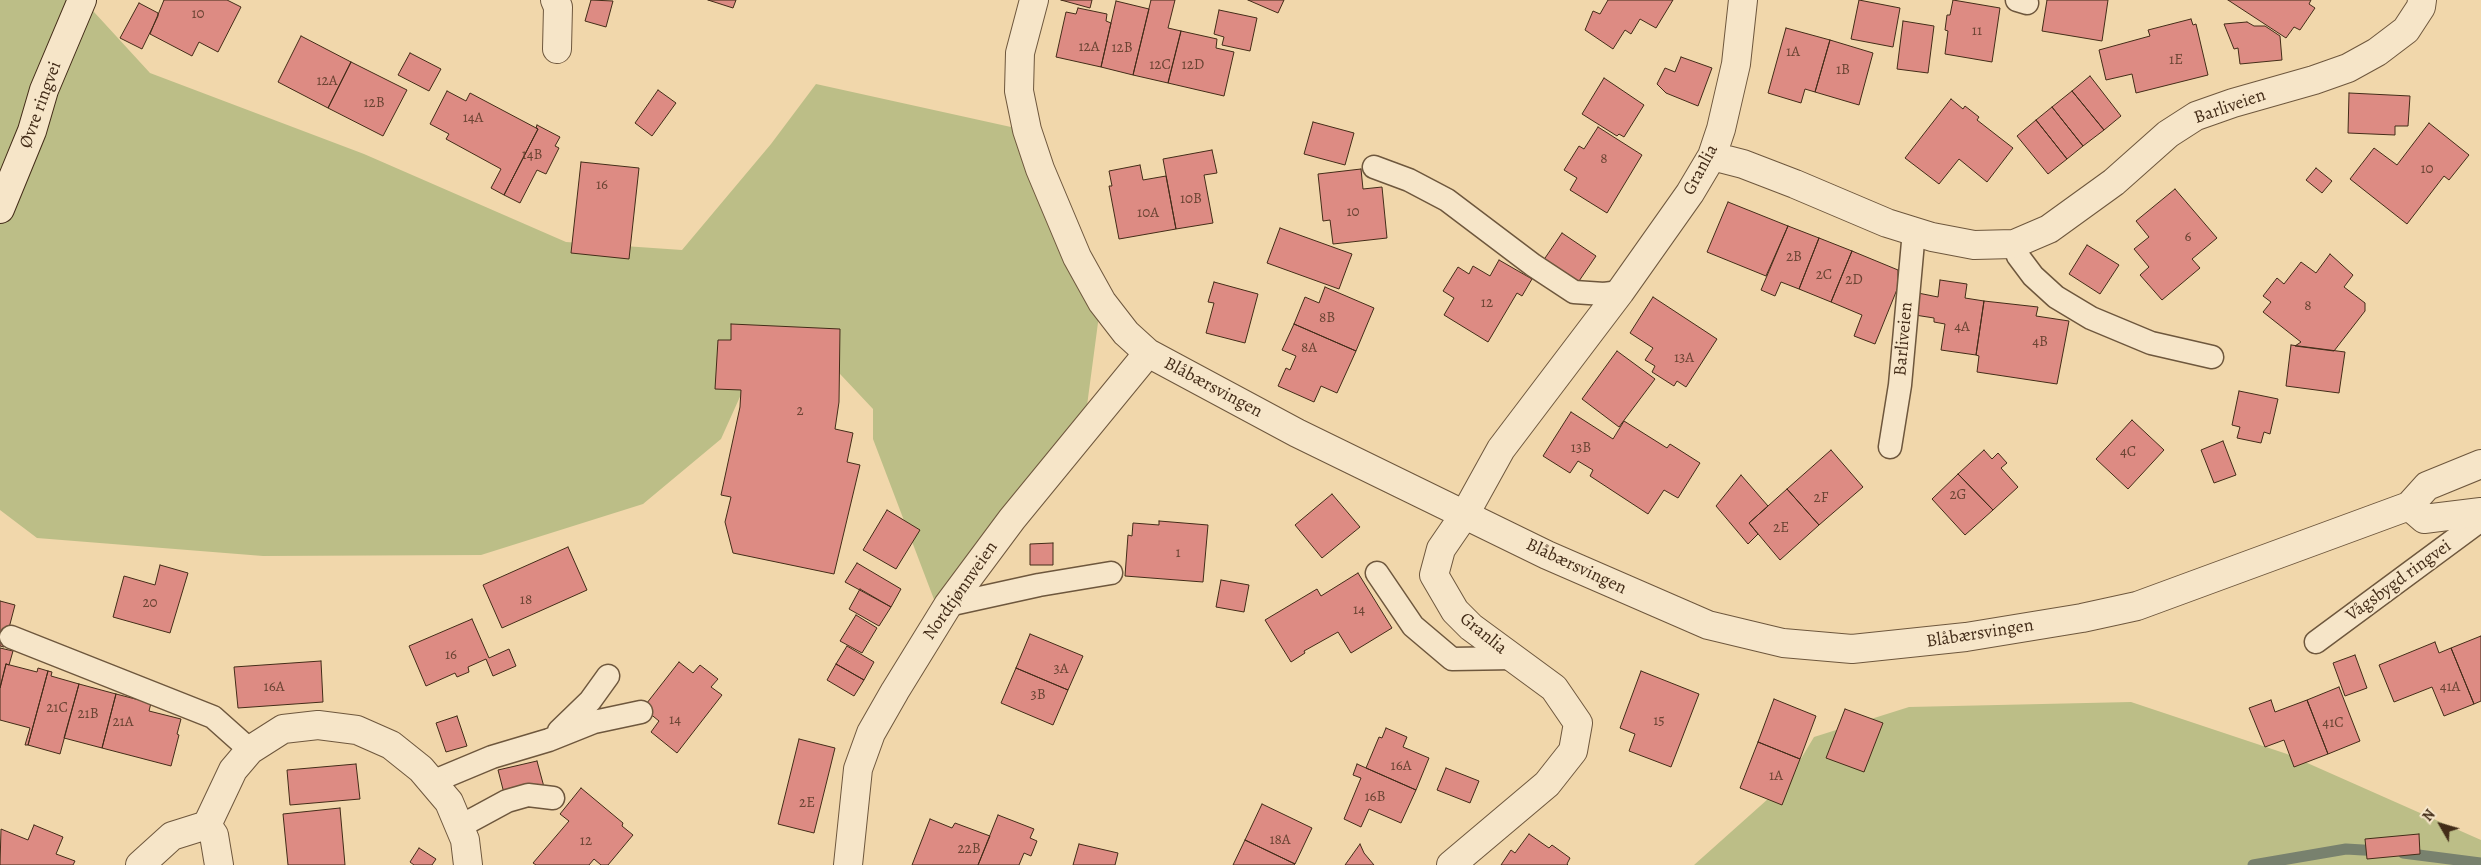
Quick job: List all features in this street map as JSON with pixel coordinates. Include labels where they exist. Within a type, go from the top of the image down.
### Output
[{"type":"street","name":"Øvre ringvei","points":[[0,209],[32,131],[44,90],[82,0]]},
{"type":"street","points":[[555,0],[558,7],[557,49]]},
{"type":"street","name":"Blåbærsvingen","points":[[1034,0],[1020,53],[1019,91],[1027,130],[1040,169],[1077,257],[1102,302],[1126,333],[1148,353],[1297,434],[1556,558],[1708,625],[1783,643],[1852,649],[1966,637],[2082,618],[2137,606],[2409,506],[2427,486],[2481,464]]},
{"type":"street","name":"Granlia","points":[[1451,865],[1547,784],[1573,751],[1578,722],[1566,702],[1554,688],[1471,627],[1455,611],[1434,575],[1441,549],[1465,514],[1501,449],[1620,292],[1690,193],[1712,156],[1721,129],[1736,64],[1743,0]]},
{"type":"street","name":"Barliveien","points":[[1712,156],[1743,164],[1887,223],[1932,237],[1974,245],[2014,244],[2049,229],[2114,182],[2168,134],[2196,116],[2348,68],[2377,52],[2406,30],[2421,7],[2422,0]]},
{"type":"street","name":"Nordtjønnveien","points":[[848,865],[858,769],[871,733],[948,605],[1012,519],[1148,353]]},
{"type":"street","points":[[2409,506],[2424,520],[2481,512]]},
{"type":"street","points":[[140,865],[172,836],[207,825],[233,770],[250,750],[283,729],[318,725],[357,730],[391,745],[421,769],[449,802],[465,840],[468,865]]},
{"type":"street","points":[[207,825],[214,835],[219,865]]},
{"type":"lane","points":[[1374,167],[1408,180],[1447,200],[1533,265],[1574,292],[1604,294],[1620,292]]},
{"type":"lane","name":"Barliveien","points":[[1890,447],[1900,384],[1914,231]]},
{"type":"lane","points":[[2014,244],[2018,256],[2033,276],[2056,297],[2091,318],[2151,343],[2212,357]]},
{"type":"lane","name":"Vågsbygd ringvei","points":[[2316,642],[2481,520]]},
{"type":"lane","points":[[948,605],[1039,585],[1111,573]]},
{"type":"lane","points":[[1377,573],[1413,626],[1452,659],[1514,658]]},
{"type":"lane","points":[[11,637],[213,717],[250,750]]},
{"type":"lane","points":[[549,740],[590,702],[608,676]]},
{"type":"lane","points":[[432,782],[492,757],[549,740],[594,722],[641,712]]},
{"type":"lane","points":[[459,827],[506,801],[528,795],[554,798]]},
{"type":"green space","points":[[0,0],[83,0],[150,73],[364,154],[566,242],[682,250],[771,144],[816,84],[1020,129],[1101,300],[1081,451],[946,631],[873,439],[873,409],[825,358],[743,390],[721,439],[643,504],[481,555],[263,556],[37,538],[0,510]]},
{"type":"green space","points":[[2131,702],[2287,754],[2481,840],[2481,865],[1694,865],[1787,782],[1814,737],[1909,707]]},
{"type":"building","points":[[164,0],[227,0],[241,7],[218,52],[199,42],[192,56],[150,34]]},
{"type":"building","points":[[591,0],[613,1],[606,27],[585,21]]},
{"type":"building","points":[[708,0],[736,0],[733,8]]},
{"type":"building","points":[[1061,0],[1092,0],[1090,8]]},
{"type":"building","points":[[1151,0],[1175,0],[1168,28],[1181,31],[1168,83],[1133,75]]},
{"type":"building","points":[[1248,0],[1284,0],[1278,13]]},
{"type":"building","points":[[1608,0],[1673,0],[1656,28],[1640,19],[1631,34],[1625,30],[1613,49],[1585,30],[1593,11],[1600,14]]},
{"type":"building","points":[[1859,0],[1900,8],[1893,47],[1851,39]]},
{"type":"building","points":[[1953,0],[2000,8],[1992,62],[1945,54],[1948,31],[1945,30],[1947,15],[1950,15]]},
{"type":"building","points":[[2047,0],[2108,0],[2102,41],[2042,31]]},
{"type":"building","points":[[2228,0],[2311,0],[2309,4],[2315,8],[2300,30],[2294,27],[2286,38]]},
{"type":"building","points":[[1116,1],[1149,9],[1133,75],[1101,67]]},
{"type":"building","points":[[139,3],[158,13],[142,49],[120,38]]},
{"type":"building","points":[[1078,8],[1107,14],[1106,21],[1111,23],[1101,67],[1056,57],[1066,12],[1076,14]]},
{"type":"building","points":[[1219,10],[1257,18],[1250,51],[1222,45],[1224,37],[1214,34]]},
{"type":"building","points":[[2191,19],[2193,25],[2196,24],[2208,75],[2136,93],[2132,74],[2106,80],[2099,50],[2150,36],[2148,30]]},
{"type":"building","points":[[1903,21],[1934,26],[1928,73],[1897,69]]},
{"type":"building","points":[[2247,22],[2254,26],[2265,26],[2280,36],[2282,60],[2240,64],[2238,48],[2234,49],[2224,24]]},
{"type":"building","points":[[1786,28],[1830,40],[1815,92],[1805,89],[1801,103],[1768,93]]},
{"type":"building","points":[[1181,31],[1217,39],[1216,48],[1234,52],[1224,96],[1168,83]]},
{"type":"building","points":[[301,36],[351,62],[328,108],[278,82]]},
{"type":"building","points":[[1830,40],[1873,53],[1859,105],[1815,92]]},
{"type":"building","points":[[410,53],[441,69],[429,91],[398,75]]},
{"type":"building","points":[[1681,57],[1712,68],[1698,106],[1666,93],[1657,84],[1665,68],[1675,72]]},
{"type":"building","points":[[351,62],[407,90],[383,136],[328,108]]},
{"type":"building","points":[[2090,76],[2121,116],[2104,130],[2072,91]]},
{"type":"building","points":[[1604,78],[1644,105],[1624,137],[1619,134],[1617,136],[1582,114]]},
{"type":"building","points":[[658,90],[676,103],[652,136],[635,123]]},
{"type":"building","points":[[447,91],[466,101],[470,93],[538,129],[504,195],[491,188],[501,169],[446,139],[449,134],[430,124]]},
{"type":"building","points":[[2072,91],[2104,130],[2083,146],[2052,107]]},
{"type":"building","points":[[2349,93],[2410,96],[2408,126],[2395,126],[2395,135],[2348,133]]},
{"type":"building","points":[[1951,99],[1963,109],[1965,106],[1979,117],[1977,120],[2013,148],[1987,182],[1959,159],[1939,184],[1905,158]]},
{"type":"building","points":[[2052,107],[2083,146],[2067,159],[2036,120]]},
{"type":"building","points":[[2036,120],[2067,159],[2048,174],[2017,136]]},
{"type":"building","points":[[1313,122],[1354,133],[1345,165],[1304,154]]},
{"type":"building","points":[[2429,123],[2469,155],[2449,180],[2444,176],[2407,224],[2350,179],[2374,148],[2397,165]]},
{"type":"building","points":[[537,125],[560,137],[555,146],[559,148],[546,174],[537,170],[520,203],[504,195],[538,129],[536,128]]},
{"type":"building","points":[[1598,127],[1642,155],[1607,213],[1570,190],[1577,178],[1564,170],[1579,146],[1584,149]]},
{"type":"building","points":[[1212,150],[1217,173],[1204,175],[1213,223],[1176,229],[1163,159]]},
{"type":"building","points":[[581,162],[639,168],[629,259],[571,253]]},
{"type":"building","points":[[1140,165],[1143,180],[1166,176],[1176,229],[1119,239],[1109,186],[1112,186],[1109,171]]},
{"type":"building","points":[[2316,168],[2332,181],[2322,193],[2306,180]]},
{"type":"building","points":[[1361,169],[1363,189],[1382,187],[1387,238],[1333,244],[1330,220],[1323,221],[1318,174]]},
{"type":"building","points":[[2175,189],[2217,238],[2192,259],[2200,268],[2162,300],[2140,275],[2149,267],[2134,249],[2149,237],[2136,221]]},
{"type":"building","points":[[1728,202],[1788,226],[1766,276],[1707,252]]},
{"type":"building","points":[[1788,226],[1819,238],[1799,289],[1781,282],[1775,296],[1761,290]]},
{"type":"building","points":[[1280,228],[1352,254],[1339,289],[1267,263]]},
{"type":"building","points":[[1562,233],[1596,256],[1577,284],[1543,261]]},
{"type":"building","points":[[1819,238],[1852,251],[1831,302],[1799,289]]},
{"type":"building","points":[[2087,245],[2119,265],[2100,294],[2069,274]]},
{"type":"building","points":[[1852,251],[1898,270],[1898,287],[1875,344],[1854,336],[1862,315],[1831,302]]},
{"type":"building","points":[[2330,254],[2353,275],[2344,287],[2365,303],[2365,311],[2334,351],[2295,346],[2301,342],[2263,312],[2271,302],[2263,296],[2277,278],[2284,284],[2301,262],[2316,273]]},
{"type":"building","points":[[1499,260],[1532,279],[1522,296],[1517,293],[1488,342],[1444,315],[1454,298],[1443,291],[1458,267],[1469,274],[1473,266],[1490,276]]},
{"type":"building","points":[[1940,280],[1967,284],[1965,298],[1984,301],[1976,355],[1941,350],[1945,324],[1934,322],[1934,318],[1915,315],[1918,293],[1938,297]]},
{"type":"building","points":[[1214,282],[1258,294],[1245,343],[1206,333],[1214,303],[1208,302]]},
{"type":"building","points":[[1325,287],[1374,308],[1356,351],[1294,324],[1305,297],[1319,303]]},
{"type":"building","points":[[1653,297],[1717,339],[1686,387],[1677,381],[1674,386],[1652,372],[1655,366],[1645,360],[1653,348],[1630,333]]},
{"type":"building","points":[[1984,301],[2038,307],[2036,316],[2069,321],[2057,384],[1977,372],[1979,356],[1976,355]]},
{"type":"building","points":[[731,324],[840,329],[839,402],[835,429],[853,433],[847,462],[860,465],[834,574],[733,553],[725,522],[731,497],[721,495],[740,407],[741,390],[715,389],[718,340],[731,340]]},
{"type":"building","points":[[1294,324],[1356,351],[1337,393],[1321,386],[1314,402],[1278,386],[1286,368],[1290,370],[1296,356],[1282,350]]},
{"type":"building","points":[[2291,345],[2345,352],[2339,393],[2286,386]]},
{"type":"building","points":[[1617,351],[1655,379],[1619,427],[1582,399]]},
{"type":"building","points":[[2239,391],[2278,399],[2270,434],[2264,432],[2261,443],[2237,438],[2240,427],[2232,425]]},
{"type":"building","points":[[1571,412],[1613,439],[1624,421],[1667,448],[1670,444],[1700,463],[1678,498],[1664,490],[1648,514],[1590,476],[1593,470],[1578,461],[1570,473],[1543,456]]},
{"type":"building","points":[[2132,420],[2164,450],[2128,489],[2096,459]]},
{"type":"building","points":[[2223,441],[2236,475],[2214,483],[2201,450]]},
{"type":"building","points":[[1831,450],[1863,487],[1819,525],[1787,489]]},
{"type":"building","points":[[1984,450],[1992,459],[1998,453],[2007,463],[2001,468],[2018,487],[1993,510],[1958,474]]},
{"type":"building","points":[[1958,474],[1993,510],[1965,535],[1932,499]]},
{"type":"building","points":[[1741,475],[1768,506],[1749,523],[1758,534],[1748,544],[1716,506]]},
{"type":"building","points":[[1787,489],[1819,525],[1780,560],[1749,523]]},
{"type":"building","points":[[1332,494],[1360,527],[1322,558],[1295,525]]},
{"type":"building","points":[[887,510],[920,530],[896,569],[863,550]]},
{"type":"building","points":[[1159,521],[1208,525],[1203,582],[1125,576],[1128,535],[1132,536],[1133,523],[1159,525]]},
{"type":"building","points":[[1053,543],[1053,565],[1030,565],[1030,544]]},
{"type":"building","points":[[568,547],[587,590],[502,628],[483,585]]},
{"type":"building","points":[[857,563],[901,589],[891,607],[845,582]]},
{"type":"building","points":[[160,565],[188,573],[170,633],[113,617],[124,576],[155,585]]},
{"type":"building","points":[[1358,573],[1392,628],[1351,653],[1338,632],[1304,651],[1305,653],[1291,662],[1265,620],[1317,589],[1321,596]]},
{"type":"building","points":[[1221,580],[1249,585],[1244,612],[1216,607]]},
{"type":"building","points":[[860,589],[891,607],[879,626],[849,609]]},
{"type":"building","points":[[0,601],[15,605],[4,647],[0,646]]},
{"type":"building","points":[[856,615],[877,628],[862,653],[840,641]]},
{"type":"building","points":[[472,619],[489,658],[509,649],[516,666],[493,676],[486,659],[468,667],[469,672],[457,677],[455,673],[426,686],[409,646]]},
{"type":"building","points":[[1030,634],[1083,656],[1068,690],[1016,668]]},
{"type":"building","points":[[2481,636],[2481,701],[2474,704],[2451,648]]},
{"type":"building","points":[[2435,642],[2439,653],[2451,648],[2474,704],[2444,716],[2432,687],[2394,702],[2379,665]]},
{"type":"building","points":[[847,646],[874,662],[864,680],[836,664]]},
{"type":"building","points":[[0,648],[13,651],[9,665],[6,664],[0,688]]},
{"type":"building","points":[[2355,655],[2367,688],[2345,696],[2333,663]]},
{"type":"building","points":[[321,661],[323,702],[238,708],[234,667]]},
{"type":"building","points":[[679,662],[693,673],[700,665],[718,679],[711,687],[722,695],[677,753],[651,732],[659,721],[643,708]]},
{"type":"building","points":[[6,664],[37,672],[38,668],[48,671],[28,745],[25,745],[30,728],[0,720],[0,688]]},
{"type":"building","points":[[836,664],[864,680],[854,696],[827,680]]},
{"type":"building","points":[[1016,668],[1068,690],[1053,725],[1001,703]]},
{"type":"building","points":[[48,671],[52,672],[51,676],[79,684],[60,754],[28,745]]},
{"type":"building","points":[[1641,671],[1699,694],[1671,767],[1629,751],[1635,734],[1620,728]]},
{"type":"building","points":[[79,684],[116,694],[102,748],[64,738]]},
{"type":"building","points":[[2339,687],[2360,741],[2328,754],[2307,700]]},
{"type":"building","points":[[116,694],[151,703],[149,711],[181,719],[171,766],[102,748]]},
{"type":"building","points":[[1774,699],[1816,716],[1800,759],[1758,742]]},
{"type":"building","points":[[2271,700],[2275,712],[2307,700],[2328,754],[2294,767],[2284,740],[2265,747],[2249,708]]},
{"type":"building","points":[[1845,709],[1883,723],[1864,772],[1826,758]]},
{"type":"building","points":[[457,716],[467,746],[446,752],[436,723]]},
{"type":"building","points":[[1386,728],[1407,737],[1403,747],[1429,758],[1416,790],[1366,768],[1379,737],[1382,738]]},
{"type":"building","points":[[799,739],[835,748],[814,833],[778,824]]},
{"type":"building","points":[[1758,742],[1800,759],[1782,805],[1740,788]]},
{"type":"building","points":[[537,761],[544,787],[505,797],[498,770]]},
{"type":"building","points":[[356,764],[360,799],[290,805],[287,770]]},
{"type":"building","points":[[1357,764],[1416,790],[1401,823],[1369,809],[1361,827],[1344,819],[1361,778],[1353,775]]},
{"type":"building","points":[[1446,768],[1479,781],[1470,803],[1437,790]]},
{"type":"building","points":[[581,788],[623,823],[622,826],[633,835],[608,865],[601,865],[594,859],[589,865],[536,865],[533,863],[569,821],[560,814]]},
{"type":"building","points":[[1262,804],[1312,828],[1295,864],[1245,840]]},
{"type":"building","points":[[340,808],[345,865],[288,865],[283,814]]},
{"type":"building","points":[[998,815],[1034,829],[1030,838],[1037,841],[1031,856],[1024,853],[1019,865],[978,865]]},
{"type":"building","points":[[930,819],[952,828],[955,823],[990,836],[978,865],[912,865]]},
{"type":"building","points":[[34,825],[63,837],[56,854],[75,861],[73,865],[0,865],[1,829],[28,840]]},
{"type":"building","points":[[1529,834],[1549,848],[1552,845],[1570,858],[1568,865],[1501,865],[1511,850],[1515,853]]},
{"type":"building","points":[[2419,834],[2420,854],[2367,859],[2365,839]]},
{"type":"building","points":[[1245,840],[1295,864],[1233,865]]},
{"type":"building","points":[[1079,844],[1118,853],[1115,865],[1073,865]]},
{"type":"building","points":[[1360,844],[1364,853],[1374,865],[1345,865]]},
{"type":"building","points":[[419,848],[436,859],[432,865],[414,865],[410,862]]},
{"type":"waterway","points":[[2253,865],[2346,849],[2380,851]]},
{"type":"waterway","points":[[2403,853],[2481,863]]}]
